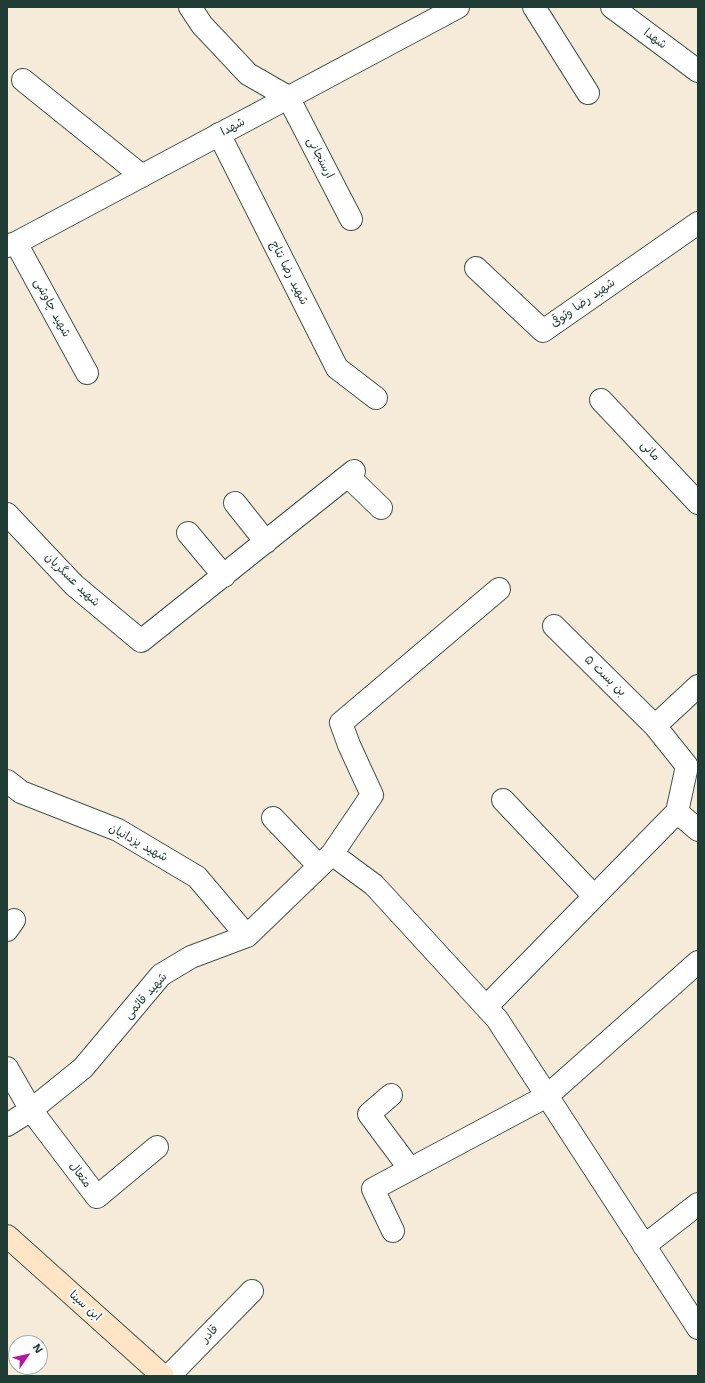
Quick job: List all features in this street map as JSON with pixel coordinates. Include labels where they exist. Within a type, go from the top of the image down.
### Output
[{"type":"main road","name":"ابن سینا","points":[[9,1241],[163,1376]]},
{"type":"street","points":[[190,7],[202,25],[248,74],[288,97]]},
{"type":"street","name":"شهدا","points":[[12,244],[458,7]]},
{"type":"street","points":[[534,7],[588,93]]},
{"type":"street","name":"شهدا","points":[[612,7],[698,71]]},
{"type":"street","points":[[23,80],[142,176]]},
{"type":"street","name":"ارسنجانی","points":[[288,97],[351,219]]},
{"type":"street","name":"شهید رضا نتاج","points":[[220,134],[337,368],[376,398]]},
{"type":"street","name":"شهید رضا وثوقی","points":[[476,268],[543,331],[698,222]]},
{"type":"street","name":"شهید چاوشی","points":[[12,244],[87,373]]},
{"type":"street","name":"مانی","points":[[601,400],[698,503]]},
{"type":"street","points":[[188,533],[224,576],[351,474],[381,508]]},
{"type":"street","points":[[235,503],[266,542]]},
{"type":"street","name":"شهید عسگریان","points":[[7,514],[74,585],[141,641],[224,576]]},
{"type":"street","name":"شهید قائمی","points":[[7,1125],[31,1110],[83,1068],[161,975],[191,957],[247,936],[326,860],[372,795],[349,745],[341,723],[499,589]]},
{"type":"street","name":"بن بست ۵","points":[[554,626],[656,726],[687,766],[677,812]]},
{"type":"street","points":[[656,726],[698,686]]},
{"type":"street","name":"شهید یزدانیان","points":[[7,781],[21,792],[118,830],[197,877],[247,936]]},
{"type":"street","points":[[503,800],[594,896]]},
{"type":"street","points":[[486,1007],[677,812],[698,830]]},
{"type":"street","points":[[273,818],[326,860],[374,885],[497,1019],[698,1328]]},
{"type":"street","points":[[393,1231],[373,1189],[547,1096],[698,962]]},
{"type":"street","points":[[7,1068],[31,1110]]},
{"type":"street","points":[[390,1095],[369,1114],[410,1169]]},
{"type":"street","name":"متعال","points":[[31,1110],[97,1197],[157,1147]]},
{"type":"street","points":[[644,1246],[698,1204]]},
{"type":"street","name":"قادر","points":[[169,1376],[252,1291]]}]
